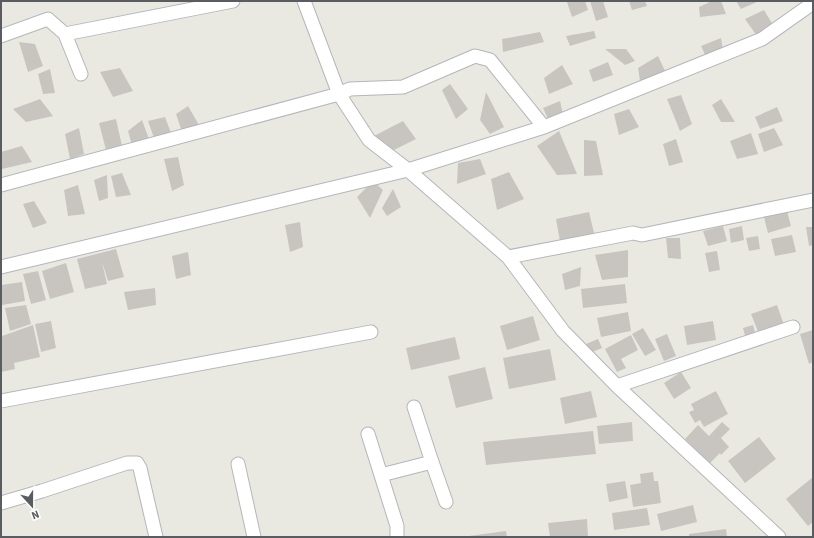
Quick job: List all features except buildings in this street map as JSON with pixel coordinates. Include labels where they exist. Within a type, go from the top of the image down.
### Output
[{"type":"street","points":[[65,34],[233,1]]},
{"type":"street","points":[[304,1],[339,94],[369,140],[408,170],[508,257],[563,331],[617,386],[779,537]]},
{"type":"street","points":[[1,267],[408,170],[544,127],[762,39],[813,3]]},
{"type":"street","points":[[1,36],[48,19],[65,34],[81,74]]},
{"type":"street","points":[[1,185],[339,94],[350,89],[404,87],[475,56],[490,60],[544,127]]},
{"type":"street","points":[[508,257],[634,233],[642,235],[813,200]]},
{"type":"street","points":[[617,386],[794,327]]},
{"type":"street","points":[[1,401],[370,332]]},
{"type":"street","points":[[414,407],[446,502]]},
{"type":"street","points":[[368,434],[397,526],[397,537]]},
{"type":"street","points":[[381,475],[432,462]]},
{"type":"street","points":[[1,503],[127,463],[137,463],[140,468],[156,537]]},
{"type":"street","points":[[238,464],[254,537]]}]
